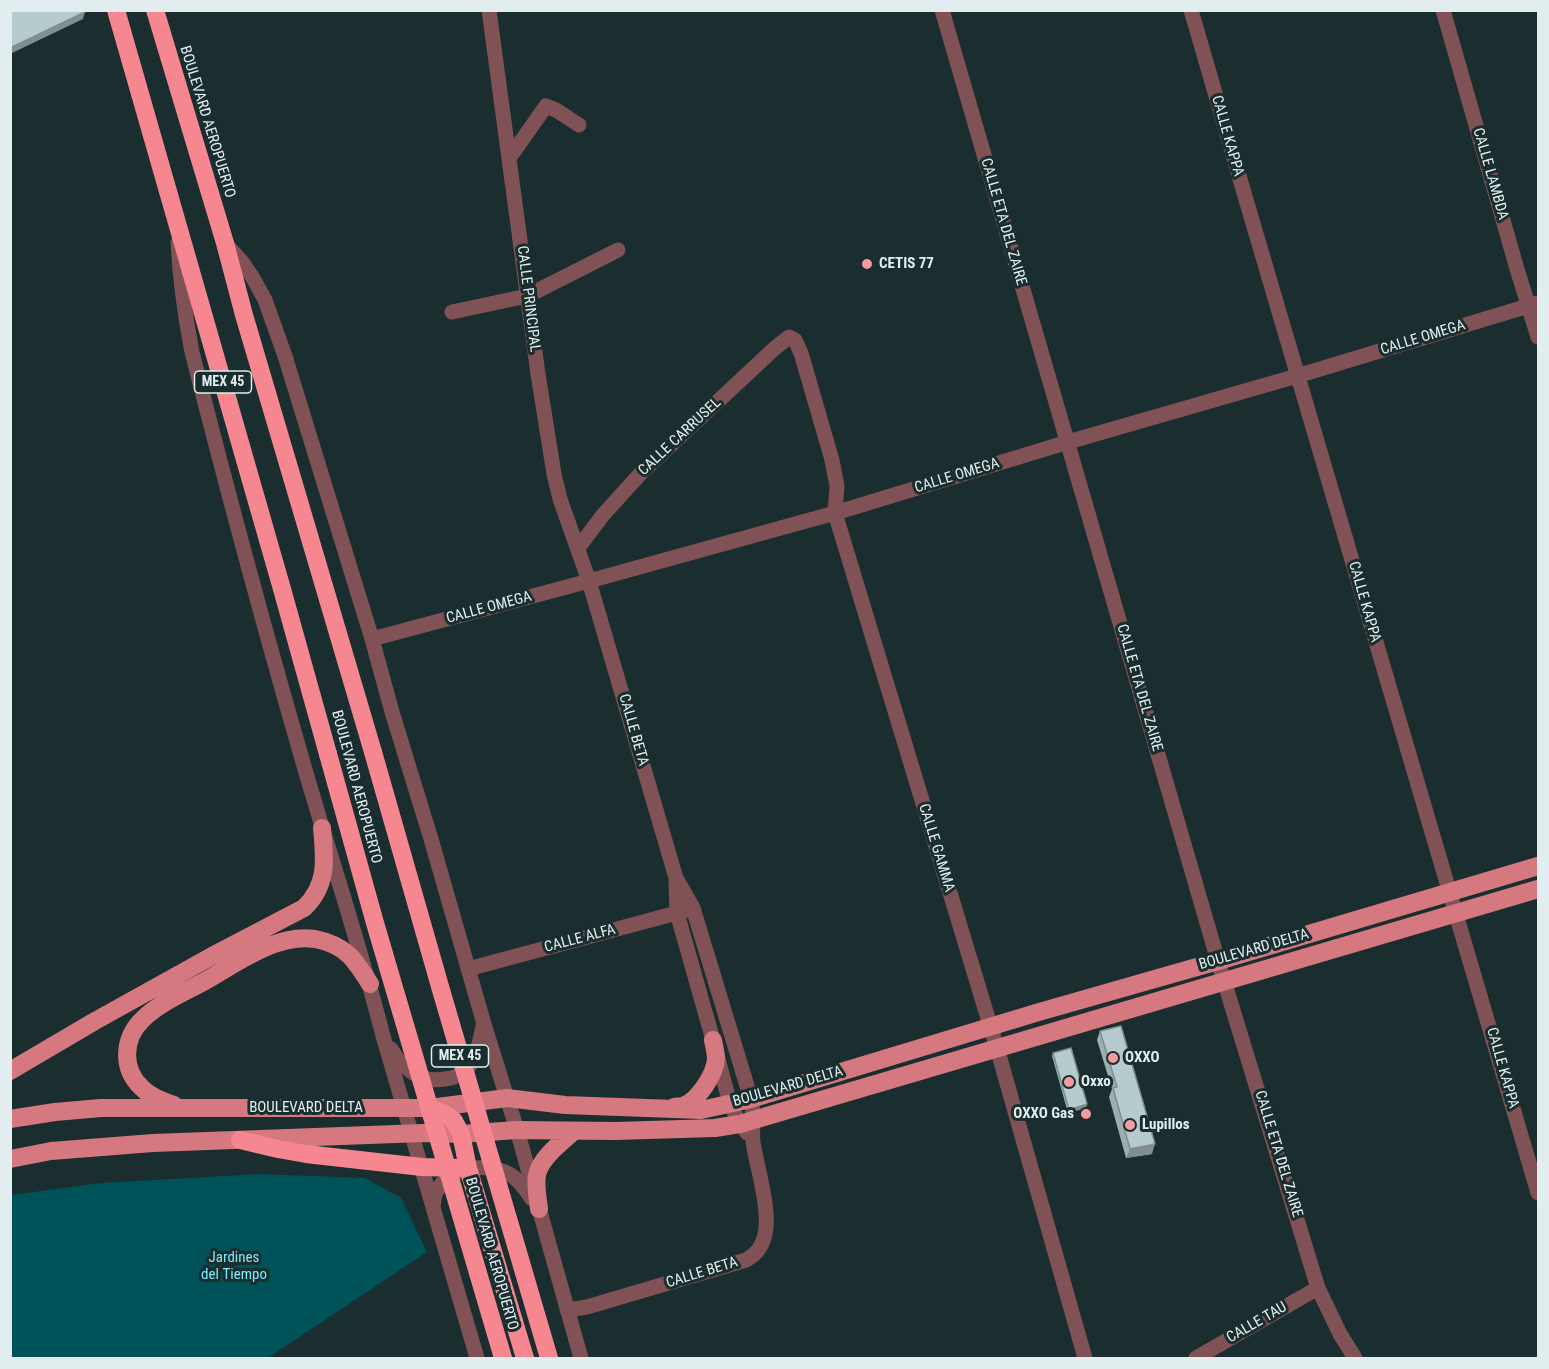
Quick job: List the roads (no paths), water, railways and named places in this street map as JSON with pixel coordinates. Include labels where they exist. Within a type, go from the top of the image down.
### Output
[{"type":"highway","name":"BOULEVARD AEROPUERTO","points":[[116,10],[282,589],[375,924],[503,1359]]},
{"type":"highway","name":"BOULEVARD AEROPUERTO","points":[[155,10],[225,243],[244,315],[549,1359]]},
{"type":"highway","points":[[430,1108],[454,1121],[461,1134],[468,1168],[525,1359]]},
{"type":"highway","points":[[240,1140],[306,1154],[422,1167],[468,1168]]},
{"type":"main road","points":[[10,1071],[134,999],[304,908],[312,901],[323,878],[322,828]]},
{"type":"main road","name":"BOULEVARD DELTA","points":[[10,1119],[101,1108],[430,1108],[507,1098],[565,1105],[701,1110],[751,1099],[1539,866]]},
{"type":"main road","name":"BOULEVARD DELTA","points":[[10,1159],[51,1151],[153,1143],[517,1131],[715,1128],[747,1122],[1539,889]]},
{"type":"main road","points":[[181,1108],[142,1089],[134,1080],[128,1067],[126,1054],[129,1041],[136,1026],[144,1017],[257,952],[297,939],[314,939],[342,949],[355,960],[370,984]]},
{"type":"main road","points":[[661,1108],[685,1105],[703,1089],[713,1071],[716,1059],[713,1040]]},
{"type":"main road","points":[[539,1209],[537,1174],[541,1164],[574,1131]]},
{"type":"street","name":"CALLE PRINCIPAL","points":[[489,10],[538,374],[555,474],[560,499],[589,581]]},
{"type":"street","name":"CALLE ETA DEL ZAIRE","points":[[942,10],[1218,961],[1318,1288],[1355,1359]]},
{"type":"street","name":"CALLE KAPPA","points":[[1191,10],[1539,1193]]},
{"type":"street","name":"CALLE LAMBDA","points":[[1443,10],[1517,269],[1534,304],[1539,337]]},
{"type":"street","points":[[510,157],[546,106],[579,125]]},
{"type":"street","name":"BOULEVARD AEROPUERTO","points":[[177,225],[181,287],[192,352],[266,631],[477,1359]]},
{"type":"street","name":"BOULEVARD AEROPUERTO","points":[[225,243],[242,262],[265,300],[285,356],[372,639],[517,1131],[581,1359]]},
{"type":"street","points":[[452,312],[527,296],[618,250]]},
{"type":"street","name":"CALLE OMEGA","points":[[372,639],[835,513],[1534,304]]},
{"type":"street","name":"CALLE CARRUSEL","points":[[578,548],[603,515],[641,473],[775,348],[789,337],[793,338]]},
{"type":"street","name":"CALLE GAMMA","points":[[793,338],[801,353],[832,460],[837,486],[835,513],[997,1048],[1085,1359]]},
{"type":"street","name":"CALLE BETA","points":[[589,581],[676,878],[693,908],[751,1099],[747,1122]]},
{"type":"street","name":"CALLE BETA","points":[[567,1310],[587,1307],[747,1260],[756,1253],[765,1237],[767,1225],[764,1198],[752,1138],[747,1122],[730,1104],[676,913],[676,878]]},
{"type":"street","name":"CALLE ALFA","points":[[468,969],[693,908]]},
{"type":"street","points":[[383,1036],[396,1058],[407,1069],[421,1078],[435,1081],[456,1077],[467,1069],[480,1042],[484,1024]]},
{"type":"street","points":[[433,1206],[435,1194],[440,1187],[456,1174],[468,1168],[490,1168],[511,1175],[525,1189],[539,1209]]},
{"type":"street","name":"CALLE TAU","points":[[1196,1359],[1318,1288]]},
{"type":"place","name":"CETIS 77","points":[[867,264]]},
{"type":"place","name":"OXXO","points":[[1113,1058]]},
{"type":"place","name":"Oxxo","points":[[1069,1082]]},
{"type":"place","name":"OXXO Gas","points":[[1086,1114]]},
{"type":"place","name":"Lupillos","points":[[1130,1125]]},
{"type":"park label","name":"Jardines del Tiempo","points":[[234,1266]]}]
